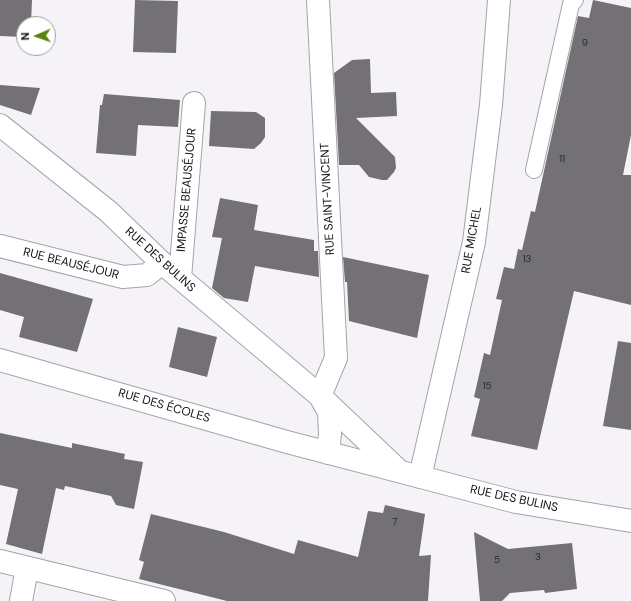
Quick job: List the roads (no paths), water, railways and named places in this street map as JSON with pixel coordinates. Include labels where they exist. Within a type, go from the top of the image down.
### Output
[{"type":"street","name":"RUE SAINT-VINCENT","points":[[318,0],[336,358],[320,396]]},
{"type":"street","name":"RUE MICHEL","points":[[420,477],[474,242],[491,105],[499,0]]},
{"type":"street","name":"IMPASSE BEAUSÉJOUR","points":[[180,278],[194,103]]},
{"type":"street","name":"RUE DES BULINS","points":[[0,125],[109,212],[162,263],[320,396],[399,471]]},
{"type":"street","name":"RUE BEAUSÉJOUR","points":[[0,246],[123,277],[147,275],[162,263]]},
{"type":"street","name":"RUE DES ÉCOLES","points":[[0,360],[328,453]]},
{"type":"street","name":"RUE DES BULINS","points":[[320,396],[329,412],[330,434],[328,453],[516,502],[631,521]]},
{"type":"street","points":[[0,561],[156,600]]},
{"type":"street","points":[[21,601],[27,568]]},
{"type":"lane","points":[[534,170],[571,4],[575,0]]}]
